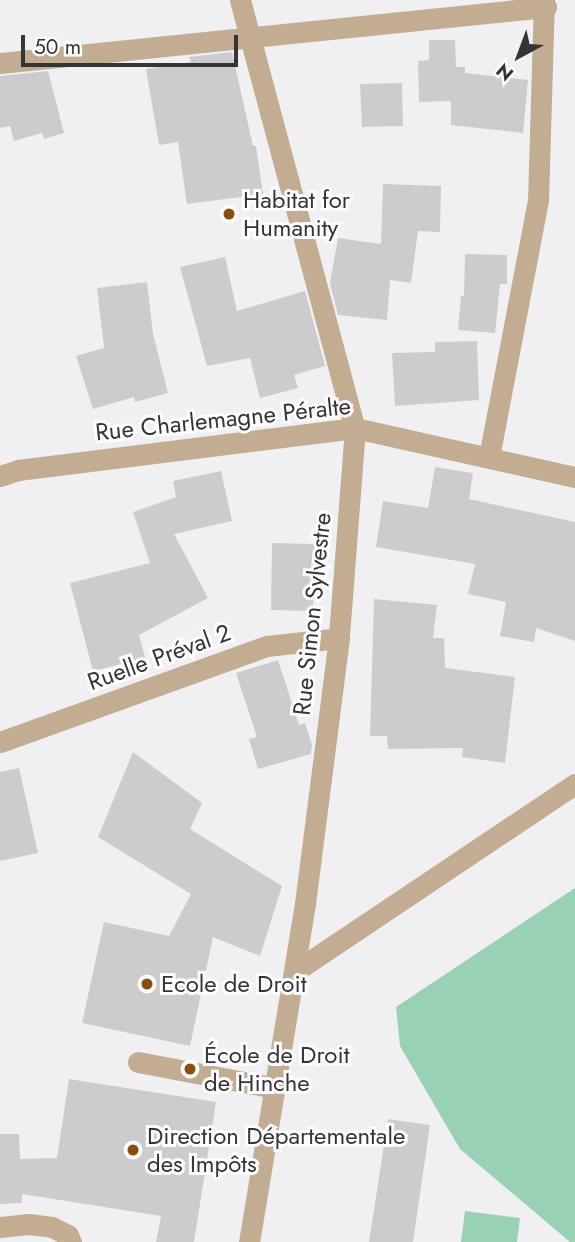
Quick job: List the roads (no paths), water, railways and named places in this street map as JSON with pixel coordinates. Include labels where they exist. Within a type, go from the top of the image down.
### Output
[{"type":"street","name":"Rue Simon Sylvestre","points":[[240,0],[355,428],[339,638],[294,972],[249,1242]]},
{"type":"street","points":[[0,63],[545,4],[538,201],[489,457]]},
{"type":"street","name":"Rue Charlemagne Péralte","points":[[0,477],[18,470],[355,428],[575,477]]},
{"type":"street","name":"Ruelle Préval 2","points":[[0,742],[267,646],[339,638]]},
{"type":"street","points":[[294,972],[575,784]]},
{"type":"street","points":[[138,1062],[275,1088]]},
{"type":"street","points":[[0,1227],[29,1224],[51,1227],[68,1235],[71,1242]]},
{"type":"place","name":"Habitat for Humanity","points":[[229,214]]},
{"type":"place","name":"Ecole de Droit","points":[[147,984]]},
{"type":"place","name":"École de Droit de Hinche","points":[[190,1069]]},
{"type":"place","name":"Direction Départementale des Impôts","points":[[133,1150]]}]
